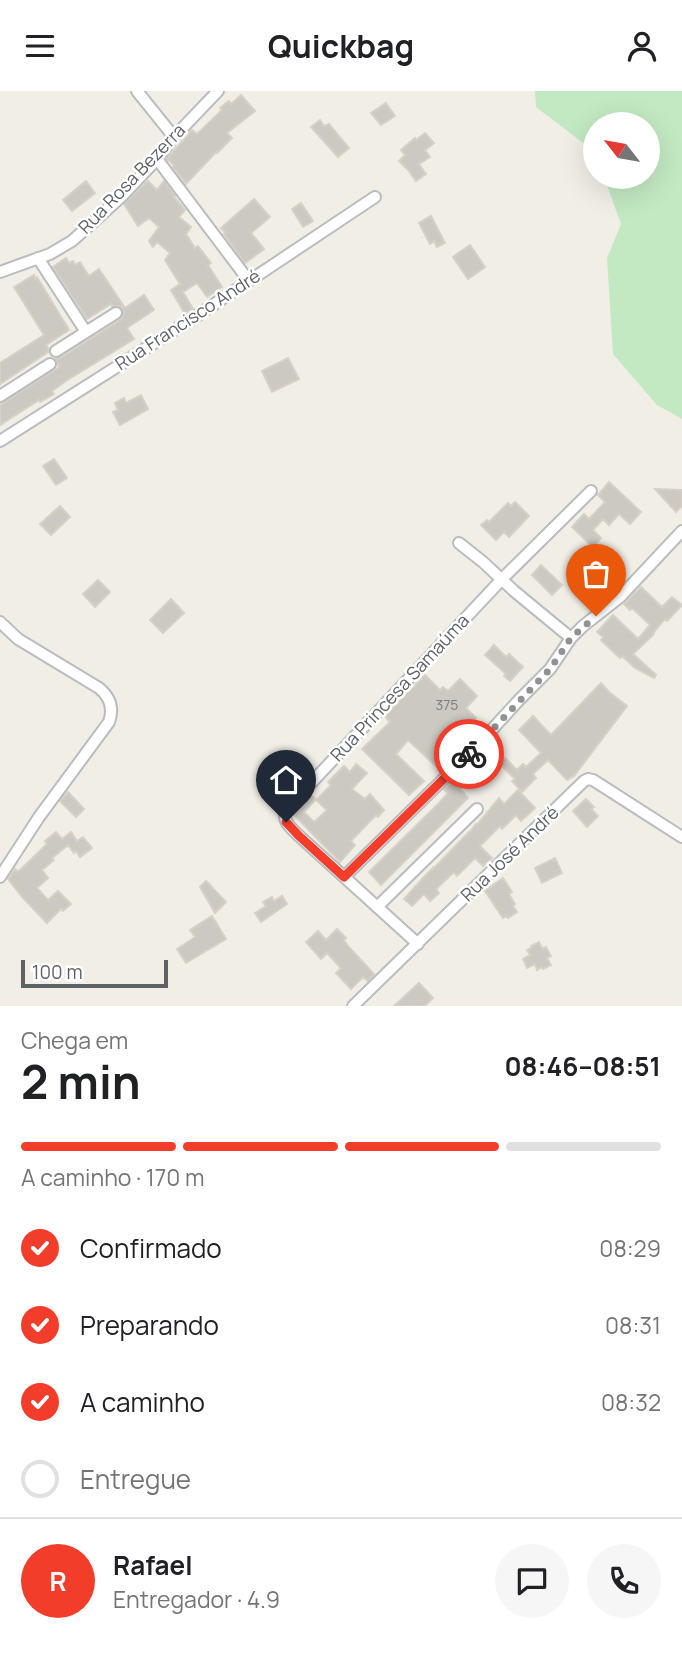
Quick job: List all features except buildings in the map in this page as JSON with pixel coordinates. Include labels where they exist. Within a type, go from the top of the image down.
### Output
[{"type":"street","points":[[137,91],[174,137]]},
{"type":"street","name":"Rua Rosa Bezerra","points":[[0,272],[58,250],[72,241],[157,159],[218,91]]},
{"type":"street","points":[[157,159],[249,281]]},
{"type":"street","name":"Rua Francisco André","points":[[0,440],[375,197]]},
{"type":"street","points":[[38,258],[86,332]]},
{"type":"street","points":[[56,351],[116,313]]},
{"type":"street","points":[[0,396],[50,364]]},
{"type":"street","points":[[502,579],[591,491]]},
{"type":"street","points":[[344,877],[478,745],[550,669],[571,638],[620,597],[682,531]]},
{"type":"street","points":[[459,543],[571,638]]},
{"type":"street","name":"Rua Princesa Samaúma","points":[[418,944],[290,828],[284,817],[285,811],[502,579]]},
{"type":"street","points":[[0,622],[18,639],[106,693],[112,714],[0,877]]},
{"type":"street","name":"Rua José André","points":[[354,1006],[584,781],[588,779],[613,792],[682,837]]},
{"type":"street","points":[[377,907],[477,809]]},
{"type":"green space","points":[[535,91],[682,91],[682,419],[657,405],[613,354],[607,258],[621,224],[608,189],[660,189],[660,112],[583,112],[583,143],[536,107]]},
{"type":"way so far","points":[[469,754],[550,669],[571,638],[596,616]]},
{"type":"route","points":[[286,822],[344,877],[469,754]]}]
